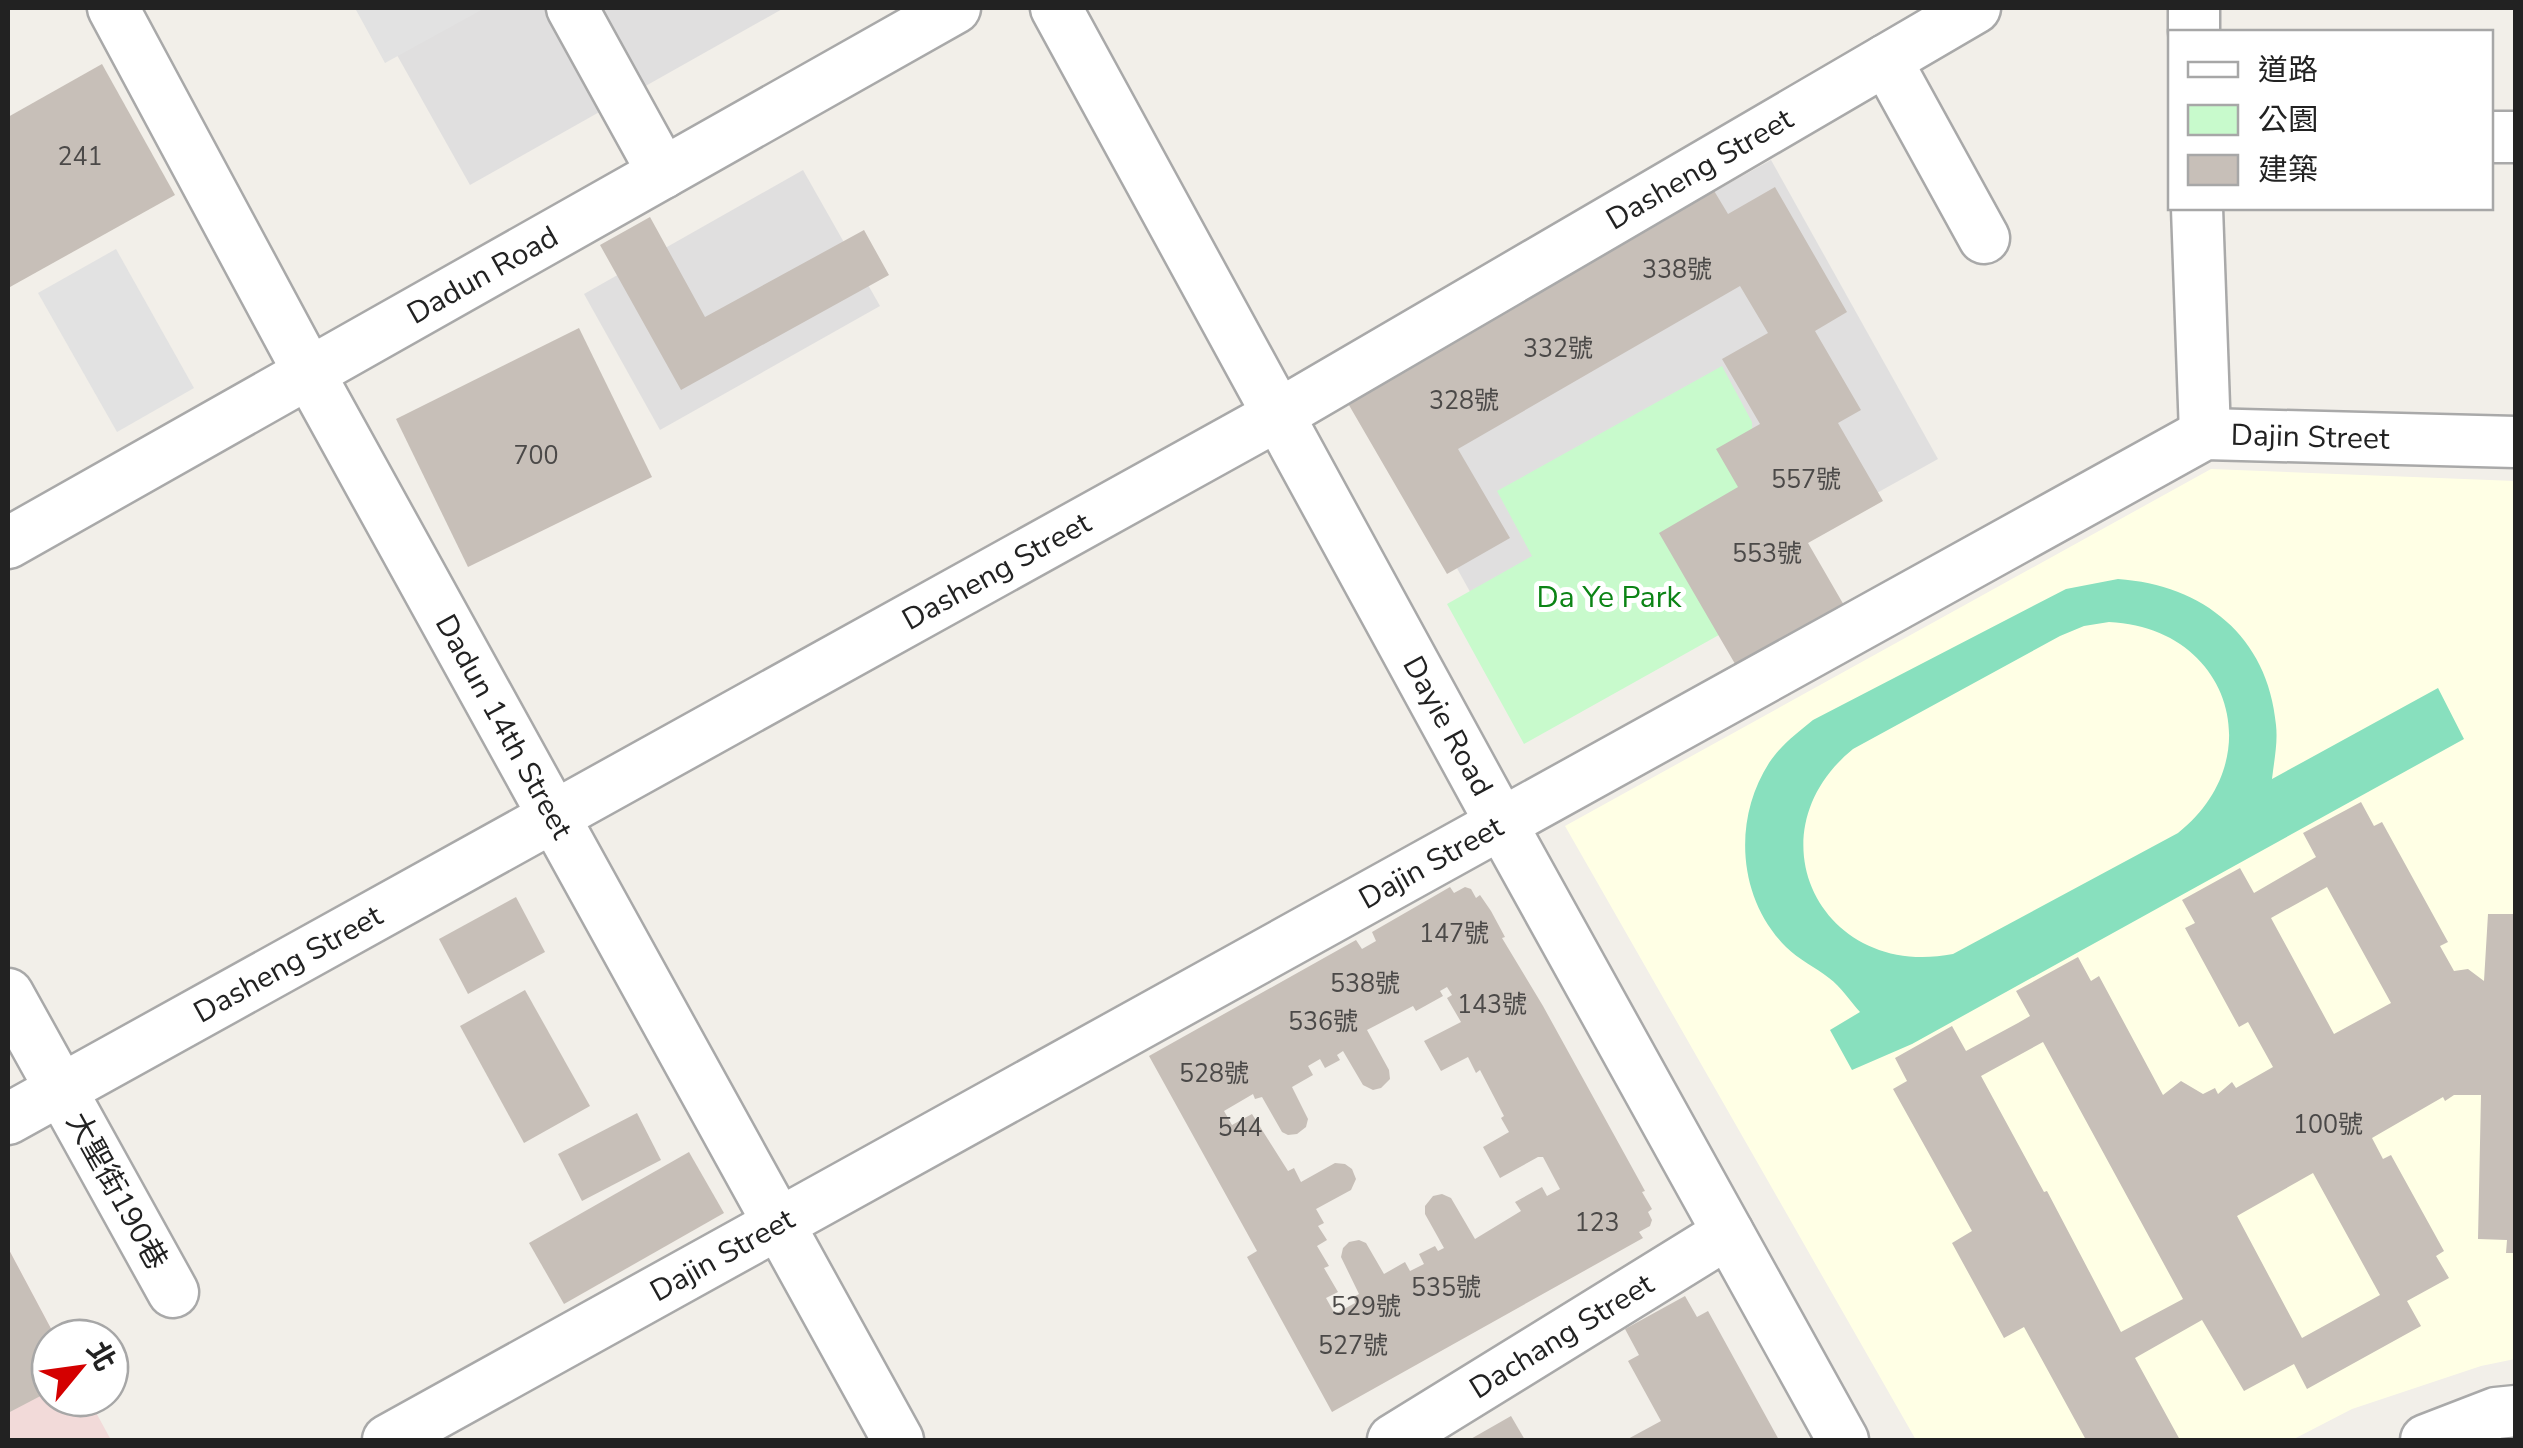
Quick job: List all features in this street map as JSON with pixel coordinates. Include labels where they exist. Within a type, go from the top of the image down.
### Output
[{"type":"street","name":"Dadun 14th Street","points":[[113,8],[309,373],[898,1440]]},
{"type":"street","points":[[572,8],[664,172]]},
{"type":"street","name":"Dadun Road","points":[[8,543],[955,8]]},
{"type":"street","name":"Dayie Road","points":[[1056,8],[1843,1440]]},
{"type":"street","name":"Dasheng Street","points":[[8,1119],[1278,415],[1976,8]]},
{"type":"street","points":[[1886,60],[1984,238]]},
{"type":"street","points":[[2197,210],[2205,434]]},
{"type":"street","name":"Dajin Street","points":[[388,1440],[2205,434],[2516,442]]},
{"type":"street","name":"大聖街190巷","points":[[8,994],[173,1292]]},
{"type":"street","name":"Dachang Street","points":[[1393,1440],[1728,1233]]},
{"type":"street","points":[[2426,1440],[2496,1413],[2516,1411]]},
{"type":"shaded area","points":[[355,8],[485,8],[385,63]]},
{"type":"shaded area","points":[[389,8],[784,8],[470,185],[375,16]]},
{"type":"shaded area","points":[[1771,160],[1938,459],[1524,689],[1358,390]]},
{"type":"shaded area","points":[[803,170],[880,306],[660,430],[584,294]]},
{"type":"shaded area","points":[[116,249],[194,388],[117,432],[38,293]]},
{"type":"shaded area","points":[[2211,469],[2515,481],[2515,1359],[2481,1366],[2352,1409],[2292,1440],[1916,1440],[1565,826]]},
{"type":"shaded area","points":[[8,1248],[45,1318],[30,1318],[30,1418],[99,1418],[111,1440],[8,1440]]},
{"type":"green space","name":"Da Ye Park","points":[[1722,366],[1752,422],[1755,520],[1726,631],[1524,744],[1447,604],[1532,556],[1497,491]]},
{"type":"green space","points":[[2118,579],[2149,583],[2203,604],[2226,621],[2260,665],[2270,693],[2276,732],[2272,779],[2438,688],[2464,739],[1912,1044],[1852,1070],[1830,1030],[1860,1012],[1833,982],[1786,947],[1770,927],[1750,882],[1746,833],[1757,785],[1779,751],[1813,720],[2066,589]],"holes":[[[2109,622],[2150,629],[2184,647],[2208,671],[2224,701],[2229,735],[2224,769],[2207,803],[2178,833],[1953,954],[1907,956],[1867,945],[1836,923],[1814,893],[1804,858],[1806,821],[1822,783],[1853,749],[2084,626]]]},
{"type":"building","points":[[102,64],[175,195],[10,287],[8,117]]},
{"type":"building","points":[[1775,187],[1847,312],[1815,331],[1861,410],[1838,423],[1883,501],[1808,543],[1845,607],[1738,669],[1659,533],[1738,487],[1716,449],[1760,424],[1722,359],[1768,333],[1740,286],[1458,449],[1510,538],[1447,574],[1346,400],[1713,189],[1728,214]]},
{"type":"building","points":[[650,217],[705,317],[864,230],[889,275],[681,390],[600,245]]},
{"type":"building","points":[[579,328],[652,477],[468,567],[396,419]]},
{"type":"building","points":[[2361,802],[2374,826],[2382,822],[2448,942],[2440,946],[2454,971],[2468,969],[2484,981],[2488,914],[2516,914],[2516,1253],[2506,1253],[2507,1240],[2478,1239],[2481,1095],[2454,1095],[2445,1101],[2443,1097],[2372,1138],[2383,1159],[2391,1155],[2444,1251],[2436,1256],[2449,1278],[2407,1301],[2421,1326],[2307,1389],[2294,1364],[2244,1391],[2202,1320],[2135,1358],[2180,1440],[2086,1440],[2024,1327],[2004,1338],[1952,1243],[1972,1231],[1893,1089],[1907,1081],[1895,1058],[1952,1026],[1966,1051],[2018,1023],[2030,1016],[2016,991],[2078,957],[2091,981],[2099,976],[2163,1095],[2181,1081],[2203,1094],[2215,1088],[2218,1094],[2232,1082],[2236,1088],[2273,1067],[2248,1022],[2239,1027],[2185,928],[2195,923],[2182,900],[2240,868],[2254,893],[2316,857],[2303,833]],"holes":[[[2327,887],[2391,1003],[2334,1034],[2271,918]],[[2043,1042],[2183,1299],[2121,1332],[1981,1076]],[[2313,1173],[2380,1295],[2302,1338],[2237,1216]]]},
{"type":"building","points":[[1450,887],[1454,893],[1465,887],[1476,898],[1480,895],[1645,1191],[1642,1192],[1652,1209],[1648,1212],[1652,1220],[1650,1226],[1639,1232],[1643,1238],[1332,1412],[1247,1257],[1257,1251],[1149,1056],[1356,940],[1362,949],[1376,941],[1372,932]],"holes":[[[1447,987],[1452,995],[1447,998],[1461,1022],[1424,1041],[1441,1071],[1468,1057],[1476,1073],[1480,1070],[1509,1132],[1483,1147],[1500,1178],[1543,1157],[1560,1189],[1547,1196],[1542,1187],[1515,1202],[1521,1211],[1475,1239],[1451,1198],[1433,1196],[1425,1206],[1425,1214],[1444,1248],[1438,1251],[1435,1246],[1419,1254],[1424,1264],[1410,1271],[1405,1262],[1384,1274],[1366,1243],[1349,1242],[1341,1257],[1359,1294],[1354,1297],[1355,1303],[1335,1314],[1326,1298],[1338,1292],[1317,1246],[1327,1240],[1318,1226],[1324,1223],[1316,1209],[1351,1190],[1356,1179],[1352,1169],[1335,1163],[1301,1182],[1294,1168],[1288,1171],[1252,1114],[1232,1125],[1224,1111],[1253,1094],[1255,1099],[1262,1097],[1282,1132],[1297,1134],[1306,1127],[1308,1119],[1292,1087],[1313,1075],[1308,1066],[1320,1059],[1325,1068],[1340,1060],[1337,1055],[1343,1051],[1363,1085],[1373,1090],[1381,1088],[1390,1079],[1389,1070],[1367,1030],[1413,1006],[1416,1011],[1443,996],[1440,991]]]},
{"type":"building","points":[[516,897],[545,952],[468,994],[439,939]]},
{"type":"building","points":[[525,990],[590,1106],[524,1143],[460,1026]]},
{"type":"building","points":[[637,1113],[661,1160],[582,1201],[558,1154]]},
{"type":"building","points":[[689,1152],[724,1213],[564,1304],[529,1243]]},
{"type":"building","points":[[8,1248],[45,1318],[30,1318],[30,1401],[8,1413]]},
{"type":"building","points":[[1685,1296],[1697,1317],[1708,1311],[1779,1440],[1626,1440],[1661,1421],[1628,1361],[1639,1355],[1625,1329]]},
{"type":"building","points":[[1511,1416],[1525,1440],[1469,1440]]}]
